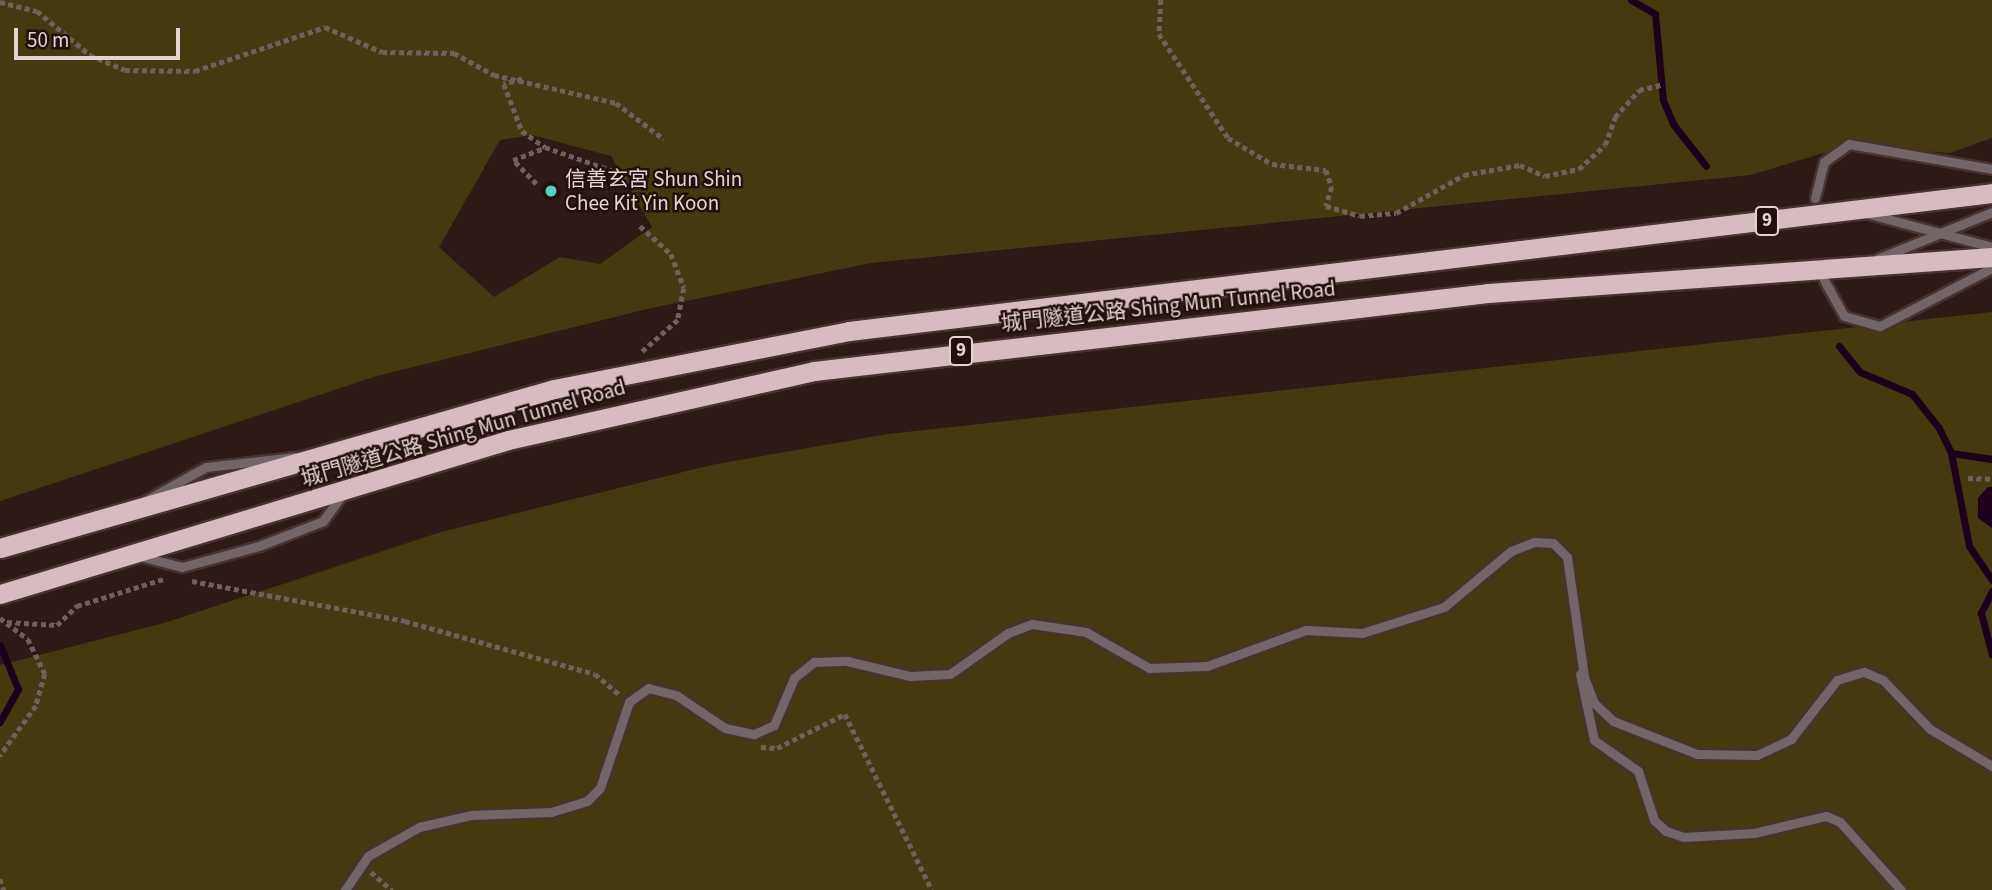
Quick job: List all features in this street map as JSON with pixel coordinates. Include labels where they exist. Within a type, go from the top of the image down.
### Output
[{"type":"highway","name":"城門隧道公路 Shing Mun Tunnel Road","points":[[0,548],[129,514],[315,457],[624,374],[1013,308],[1992,193]]},
{"type":"highway","name":"城門隧道公路 Shing Mun Tunnel Road","points":[[0,594],[77,575],[345,488],[572,422],[877,362],[1488,293],[1871,262],[1992,257]]},
{"type":"lane","points":[[1815,198],[1829,156],[1856,142],[1992,169]]},
{"type":"lane","points":[[1853,211],[1947,231],[1992,247]]},
{"type":"lane","points":[[1871,262],[1992,212]]},
{"type":"lane","points":[[1824,280],[1844,316],[1880,326],[1992,268]]},
{"type":"lane","points":[[139,556],[182,567],[259,546],[323,521],[345,488]]},
{"type":"lane","points":[[345,890],[360,863],[437,821],[551,812],[587,801],[600,788],[629,702],[643,690],[660,688],[720,726],[754,734],[772,727],[797,673],[819,661],[910,676],[950,674],[1008,633],[1046,624],[1086,632],[1149,668],[1208,667],[1306,630],[1362,633],[1444,607],[1511,551],[1534,542],[1553,543],[1569,562],[1581,666],[1594,740],[1638,771],[1654,820],[1666,831],[1683,838],[1754,833],[1826,816],[1840,822],[1901,890]]},
{"type":"lane","points":[[1581,666],[1591,697],[1608,718],[1678,749],[1721,758],[1779,747],[1837,680],[1870,673],[1930,729],[1992,766]]},
{"type":"path","points":[[1161,0],[1159,34],[1228,138],[1272,164],[1326,170],[1332,187],[1326,206],[1360,216],[1396,213],[1464,175],[1520,165],[1545,176],[1579,169],[1605,145],[1615,117],[1639,90],[1660,85]]},
{"type":"path","points":[[0,2],[37,11],[90,55],[138,73],[204,69],[325,27],[382,52],[454,53],[486,73],[526,78],[576,99],[616,103],[664,139]]},
{"type":"path","points":[[526,78],[504,84],[516,122],[545,147],[625,175],[620,183]]},
{"type":"path","points":[[536,184],[513,160],[545,147]]},
{"type":"path","points":[[624,374],[678,320],[684,288],[671,254],[640,226]]},
{"type":"path","points":[[1968,478],[1992,479]]},
{"type":"path","points":[[7,622],[57,625],[77,606],[172,577]]},
{"type":"path","points":[[186,579],[405,621],[596,674],[629,702]]},
{"type":"path","points":[[0,618],[36,651],[44,686],[0,756]]},
{"type":"path","points":[[754,734],[761,747],[774,750],[845,714],[932,890]]},
{"type":"path","points":[[360,863],[392,890]]},
{"type":"path","points":[[0,879],[4,890]]},
{"type":"shaded area","points":[[0,0],[1992,0],[1992,138],[1950,153],[1847,146],[1751,175],[871,263],[647,309],[377,376],[0,501]],"holes":[[[532,135],[611,156],[652,227],[600,264],[560,257],[494,297],[439,247],[500,140]]]},
{"type":"shaded area","points":[[1992,312],[1992,890],[0,890],[0,665],[164,623],[441,532],[711,465],[888,434]]},
{"type":"shaded area","points":[[1988,487],[1992,487],[1992,528],[1978,518],[1978,498]]},
{"type":"waterway","points":[[1631,0],[1655,14],[1663,100],[1673,124],[1706,166]]},
{"type":"waterway","points":[[1839,346],[1860,372],[1912,394],[1939,428],[1951,453],[1969,546],[1992,580]]},
{"type":"waterway","points":[[1951,453],[1992,459]]},
{"type":"waterway","points":[[1992,591],[1981,613],[1992,655]]},
{"type":"waterway","points":[[0,645],[18,689],[0,722]]},
{"type":"place","name":"信善玄宮 Shun Shin Chee Kit Yin Koon","points":[[551,191]]}]
